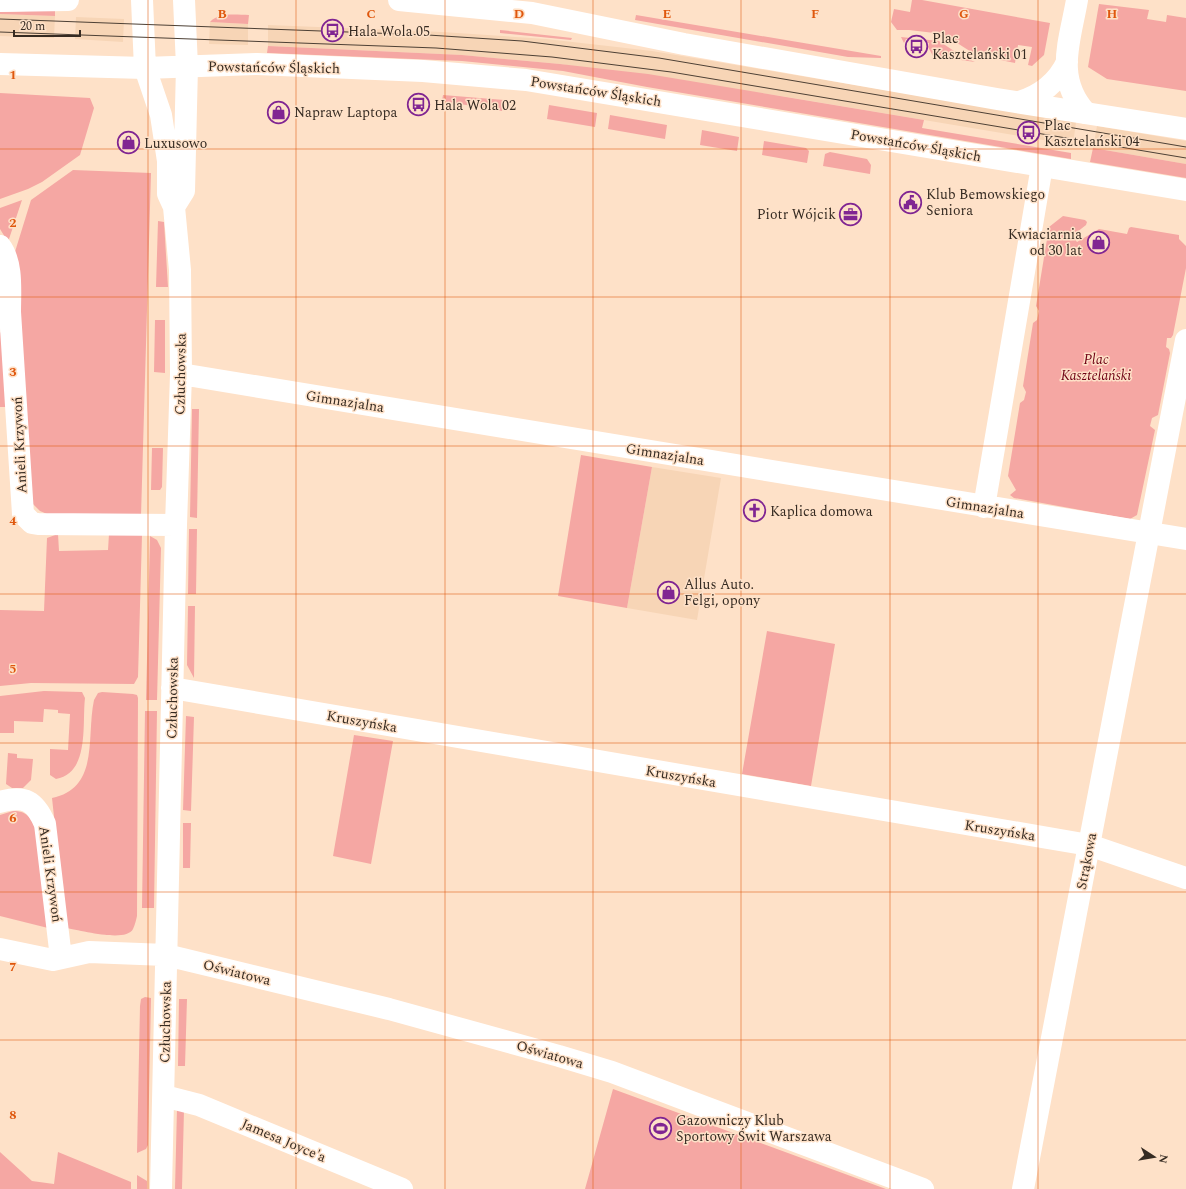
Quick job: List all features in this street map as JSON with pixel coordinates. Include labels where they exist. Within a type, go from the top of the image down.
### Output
[{"type":"street","points":[[0,1],[68,0]]},
{"type":"street","name":"Człuchowska","points":[[142,0],[145,68],[161,115],[168,161],[168,194],[174,207],[180,270],[181,374],[176,525],[161,1189]]},
{"type":"street","points":[[174,207],[184,191],[187,66],[184,0]]},
{"type":"street","points":[[399,0],[532,13],[692,45],[1020,102],[1186,129]]},
{"type":"street","points":[[1077,0],[1067,62],[1067,75],[1071,91],[1078,104],[1086,113]]},
{"type":"street","points":[[1020,102],[1041,93],[1058,77],[1067,62]]},
{"type":"street","name":"Powstańców Śląskich","points":[[0,64],[145,68],[257,64],[423,71],[526,80],[1186,190]]},
{"type":"street","points":[[984,507],[1042,166]]},
{"type":"street","name":"Anieli Krzywoń","points":[[0,246],[7,260],[10,284],[21,506],[23,514],[27,520],[38,524],[176,525]]},
{"type":"street","points":[[1149,533],[1186,340]]},
{"type":"street","name":"Gimnazjalna","points":[[181,374],[1186,539]]},
{"type":"street","name":"Strąkowa","points":[[1023,1189],[1149,533]]},
{"type":"street","name":"Kruszyńska","points":[[172,688],[1089,845],[1186,878]]},
{"type":"street","name":"Anieli Krzywoń","points":[[0,802],[11,799],[24,800],[34,804],[45,824],[61,958]]},
{"type":"street","points":[[0,949],[42,959],[53,960],[89,952],[166,955]]},
{"type":"street","name":"Oświatowa","points":[[166,955],[389,1009],[612,1072],[924,1189]]},
{"type":"street","name":"Jamesa Joyce'a","points":[[164,1096],[199,1105],[402,1189]]},
{"type":"shaded area","points":[[0,14],[55,16],[54,38],[0,36]]},
{"type":"shaded area","points":[[76,17],[124,19],[123,42],[75,39]]},
{"type":"shaded area","points":[[210,22],[248,24],[248,45],[209,44]]},
{"type":"shaded area","points":[[268,25],[442,32],[546,39],[652,51],[1076,122],[1073,145],[781,96],[560,64],[462,55],[268,46]]},
{"type":"shaded area","points":[[1097,126],[1186,141],[1186,164],[1093,148]]},
{"type":"shaded area","points":[[652,467],[721,478],[697,620],[627,608]]},
{"type":"green space","points":[[912,0],[922,0],[1050,23],[1044,55],[1032,66],[1028,65],[1032,47],[1018,45],[1015,63],[976,55],[943,34],[897,30],[891,22],[894,9],[910,12]]},
{"type":"green space","points":[[1099,4],[1149,10],[1147,19],[1166,22],[1167,15],[1186,18],[1186,91],[1107,79],[1088,67]]},
{"type":"green space","points":[[55,10],[55,16],[0,14],[0,12]]},
{"type":"green space","points":[[223,15],[249,15],[248,24],[210,22]]},
{"type":"green space","points":[[636,15],[881,56],[881,58],[848,57],[635,20]]},
{"type":"green space","points":[[500,30],[572,38],[571,40],[500,33]]},
{"type":"green space","points":[[901,37],[939,41],[963,57],[975,62],[933,56],[928,47],[929,43],[906,39],[904,43]]},
{"type":"green space","points":[[268,46],[462,55],[648,74],[924,120],[922,128],[1071,153],[1071,159],[647,87],[563,71],[462,61],[267,53]]},
{"type":"green space","points":[[0,93],[90,98],[94,108],[80,155],[42,182],[28,189],[0,199]]},
{"type":"green space","points":[[443,95],[504,100],[502,111],[442,101]]},
{"type":"green space","points":[[549,105],[597,113],[595,127],[547,119]]},
{"type":"green space","points":[[610,115],[667,125],[665,139],[608,129]]},
{"type":"green space","points":[[702,130],[739,137],[737,151],[700,145]]},
{"type":"green space","points":[[764,141],[806,148],[809,151],[807,163],[762,155]]},
{"type":"green space","points":[[1093,148],[1186,164],[1186,178],[1090,162]]},
{"type":"green space","points":[[830,152],[867,159],[871,165],[870,174],[823,166],[825,154]]},
{"type":"green space","points":[[73,170],[151,173],[141,516],[47,514],[40,511],[32,503],[14,255],[31,200]]},
{"type":"green space","points":[[22,200],[8,242],[0,229],[0,208]]},
{"type":"green space","name":"Plac Kasztelański","points":[[1063,216],[1085,220],[1087,222],[1086,225],[1072,236],[1077,242],[1099,229],[1127,234],[1129,228],[1131,227],[1179,235],[1179,239],[1186,246],[1186,268],[1173,335],[1171,338],[1167,338],[1166,347],[1169,349],[1170,353],[1158,415],[1152,418],[1150,426],[1155,430],[1137,515],[1130,519],[1014,498],[1010,495],[1016,490],[1008,476],[1020,403],[1024,400],[1026,392],[1023,386],[1033,323],[1037,320],[1039,311],[1036,306],[1049,227]]},
{"type":"green space","points":[[158,221],[164,222],[168,287],[156,287]]},
{"type":"green space","points":[[155,320],[165,320],[165,373],[154,372]]},
{"type":"green space","points":[[5,327],[8,407],[0,407],[0,333]]},
{"type":"green space","points":[[192,409],[199,409],[197,518],[190,517]]},
{"type":"green space","points":[[152,448],[163,448],[162,487],[160,490],[151,490]]},
{"type":"green space","points":[[581,455],[652,467],[627,608],[558,596]]},
{"type":"green space","points":[[189,529],[197,529],[196,594],[188,594]]},
{"type":"green space","points":[[58,534],[59,551],[108,550],[109,534],[142,535],[138,677],[134,684],[31,683],[0,686],[0,610],[44,611],[47,538]]},
{"type":"green space","points":[[150,536],[157,540],[161,548],[157,700],[146,700]]},
{"type":"green space","points":[[188,606],[195,606],[194,678],[187,665]]},
{"type":"green space","points":[[767,631],[835,644],[811,786],[742,774]]},
{"type":"green space","points":[[44,691],[82,692],[85,698],[82,746],[79,757],[74,767],[67,775],[56,779],[50,775],[50,749],[68,750],[70,714],[58,713],[58,710],[44,709],[43,722],[14,721],[14,733],[0,733],[0,696]]},
{"type":"green space","points":[[98,693],[133,694],[137,695],[138,698],[137,916],[133,929],[129,933],[122,935],[102,934],[66,928],[52,798],[67,792],[78,784],[84,772],[90,745],[94,700]]},
{"type":"green space","points":[[145,711],[157,711],[154,908],[142,908]]},
{"type":"green space","points":[[186,716],[194,717],[191,811],[183,810]]},
{"type":"green space","points":[[354,735],[393,741],[371,864],[333,856]]},
{"type":"green space","points":[[8,753],[17,754],[17,758],[33,759],[31,780],[23,788],[12,788],[6,784]]},
{"type":"green space","points":[[13,811],[24,813],[30,818],[38,839],[45,887],[48,928],[0,916],[0,815]]},
{"type":"green space","points":[[183,823],[191,823],[190,868],[183,868]]},
{"type":"green space","points":[[145,997],[151,998],[148,1145],[146,1149],[137,1153],[140,1006],[141,999]]},
{"type":"green space","points":[[179,999],[187,999],[185,1066],[178,1066]]},
{"type":"green space","name":"Gazowniczy Klub Sportowy Świt Warszawa","points":[[613,1089],[886,1189],[585,1189]]},
{"type":"green space","points":[[177,1108],[184,1110],[182,1189],[175,1189]]},
{"type":"green space","points":[[0,1152],[32,1181],[54,1184],[58,1152],[131,1182],[131,1189],[0,1189]]},
{"type":"green space","points":[[137,1175],[147,1181],[147,1189],[137,1189]]},
{"type":"tram line","points":[[0,19],[428,35],[522,41],[659,58],[1186,147]]},
{"type":"tram line","points":[[0,32],[436,48],[552,57],[671,72],[1186,158]]},
{"type":"place","name":"Hala Wola 05","points":[[332,31]]},
{"type":"place","name":"Plac Kasztelański 01","points":[[916,46]]},
{"type":"place","name":"Hala Wola 02","points":[[419,105]]},
{"type":"place","name":"Napraw Laptopa","points":[[279,112]]},
{"type":"place","name":"Plac Kasztelański 04","points":[[1028,133]]},
{"type":"place","name":"Luxusowo","points":[[128,143]]},
{"type":"place","name":"Klub Bemowskiego Seniora","points":[[910,202]]},
{"type":"place","name":"Piotr Wójcik","points":[[851,214]]},
{"type":"place","name":"Kwiaciarnia od 30 lat","points":[[1098,242]]},
{"type":"place","name":"Kaplica domowa","points":[[754,511]]},
{"type":"place","name":"Allus Auto. Felgi, opony","points":[[668,592]]},
{"type":"place","name":"Gazowniczy Klub Sportowy Świt Warszawa","points":[[661,1128]]}]
